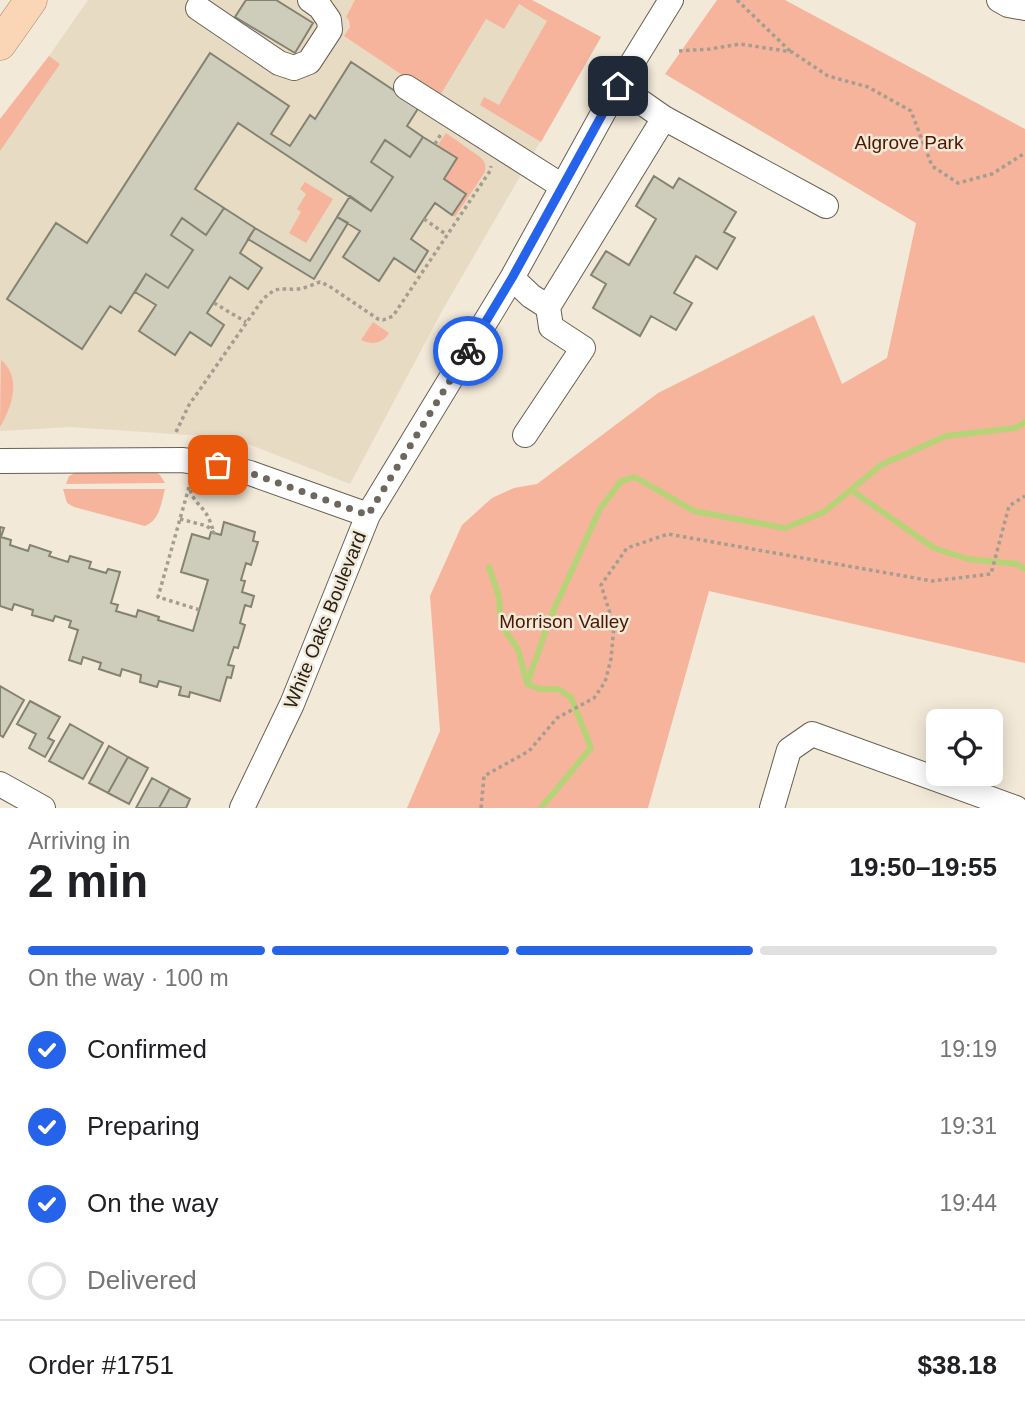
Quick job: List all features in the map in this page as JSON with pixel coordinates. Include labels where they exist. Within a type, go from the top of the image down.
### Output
[{"type":"main road","points":[[0,44],[31,0]]},
{"type":"street","points":[[198,8],[279,63],[295,68],[309,62],[330,30],[329,20],[320,7],[310,0]]},
{"type":"street","name":"White Oaks Boulevard","points":[[242,808],[292,704],[368,515],[512,278],[618,86],[671,0]]},
{"type":"street","points":[[999,0],[1008,5],[1025,8]]},
{"type":"street","points":[[618,86],[664,118],[825,206]]},
{"type":"street","points":[[406,87],[562,186]]},
{"type":"street","points":[[526,435],[583,348],[551,327],[548,307],[664,118]]},
{"type":"street","points":[[512,278],[548,307]]},
{"type":"street","points":[[0,461],[182,460],[218,465],[250,473],[368,515]]},
{"type":"street","points":[[772,808],[789,750],[812,734],[1016,808]]},
{"type":"street","points":[[0,784],[43,808]]},
{"type":"path","points":[[737,0],[792,52],[828,76],[868,87],[911,111],[932,166],[958,183],[992,174],[1025,153]]},
{"type":"path","points":[[679,51],[740,44],[792,52]]},
{"type":"path","points":[[435,144],[444,129]]},
{"type":"path","points":[[176,432],[189,405],[263,299],[270,293],[320,282],[378,319],[388,319],[397,311],[490,171],[490,163]]},
{"type":"path","points":[[424,219],[447,235]]},
{"type":"path","points":[[214,303],[246,323]]},
{"type":"path","points":[[180,519],[207,526],[214,533],[209,517],[192,498],[189,487],[158,597],[200,610]]},
{"type":"path","points":[[481,808],[484,776],[529,751],[557,718],[594,698],[605,682],[611,659],[614,626],[601,585],[627,548],[668,534],[932,581],[991,575],[1009,506],[1025,496]]},
{"type":"shaded area","points":[[88,0],[532,0],[601,37],[442,311],[350,484],[228,436],[70,427],[0,431],[0,119]]},
{"type":"green space","points":[[355,0],[532,0],[601,37],[541,142],[480,105],[484,97],[499,105],[547,21],[519,4],[504,29],[486,19],[438,99],[344,36],[350,27],[346,17]]},
{"type":"green space","name":"Morrison Valley","points":[[717,0],[785,0],[1025,129],[1025,663],[709,591],[648,808],[407,808],[440,731],[430,596],[462,525],[492,498],[514,488],[537,484],[658,393],[814,315],[842,384],[887,358],[916,223],[665,74]]},
{"type":"green space","points":[[49,56],[60,64],[0,151],[0,119]]},
{"type":"green space","points":[[446,133],[480,157],[485,165],[485,172],[455,217],[452,215],[466,194],[444,179],[457,158],[437,146]]},
{"type":"green space","points":[[305,182],[333,199],[306,243],[289,233],[301,212],[297,209],[306,194],[300,189]]},
{"type":"green space","points":[[373,322],[389,333],[377,342],[361,340]]},
{"type":"green space","points":[[1,360],[11,375],[13,392],[0,427]]},
{"type":"green space","points":[[75,473],[157,473],[165,483],[66,484],[69,476]]},
{"type":"green space","points":[[63,489],[165,489],[157,515],[145,526],[74,507],[67,503]]},
{"type":"building","points":[[246,0],[276,0],[313,23],[295,53],[235,17]]},
{"type":"building","points":[[210,53],[289,106],[271,134],[290,146],[310,115],[315,119],[351,62],[419,107],[407,126],[423,137],[410,157],[385,140],[371,162],[393,177],[371,211],[238,123],[195,189],[224,208],[206,235],[182,218],[171,235],[193,250],[168,288],[146,274],[121,313],[110,306],[82,349],[7,299],[56,223],[87,243]]},
{"type":"building","points":[[423,137],[457,158],[444,179],[466,194],[452,215],[435,203],[424,219],[411,239],[428,251],[415,272],[394,258],[379,281],[343,257],[360,231],[337,217],[350,196],[371,211],[393,177],[371,162],[385,140],[410,157]]},
{"type":"building","points":[[654,176],[673,188],[679,178],[736,212],[724,232],[735,238],[717,269],[696,256],[674,293],[692,303],[676,330],[651,316],[640,336],[593,308],[606,284],[591,275],[606,251],[629,265],[656,219],[636,206]]},
{"type":"building","points":[[224,208],[255,228],[240,253],[262,268],[248,289],[230,277],[207,313],[224,325],[211,346],[190,332],[175,355],[139,331],[156,305],[135,292],[146,274],[168,288],[193,250],[171,235],[182,218],[206,235]]},
{"type":"building","points":[[337,217],[348,223],[314,279],[248,239],[255,228],[310,261]]},
{"type":"building","points":[[224,522],[255,532],[253,541],[258,542],[251,565],[246,563],[241,580],[245,581],[242,592],[254,596],[251,607],[245,605],[240,623],[245,625],[238,648],[234,647],[228,665],[234,666],[231,678],[227,677],[220,701],[190,692],[189,697],[179,695],[181,687],[159,681],[157,687],[140,682],[141,675],[122,669],[120,676],[99,669],[101,663],[83,657],[81,664],[69,660],[78,630],[69,627],[71,621],[55,616],[53,621],[32,615],[33,610],[14,604],[12,610],[0,606],[0,527],[4,528],[1,537],[11,540],[10,545],[28,551],[30,545],[51,552],[49,556],[68,562],[70,556],[91,562],[89,568],[106,573],[108,569],[120,572],[111,603],[118,605],[116,611],[136,617],[138,610],[159,617],[158,620],[193,631],[208,580],[181,572],[192,534],[209,539],[211,532],[221,535]]},
{"type":"building","points":[[0,686],[24,700],[3,737],[0,735]]},
{"type":"building","points":[[30,701],[60,717],[48,738],[54,741],[45,757],[29,748],[36,734],[17,724]]},
{"type":"building","points":[[70,724],[103,743],[83,779],[49,761]]},
{"type":"building","points":[[109,746],[128,757],[108,793],[89,783]]},
{"type":"building","points":[[128,757],[148,768],[129,804],[108,793]]},
{"type":"building","points":[[152,778],[170,788],[159,808],[136,808]]},
{"type":"building","points":[[170,788],[190,799],[186,808],[159,808]]},
{"type":"waterway","points":[[541,808],[591,748],[571,697],[558,689],[540,689],[527,684],[551,616],[600,509],[621,481],[635,477],[694,511],[785,528],[824,512],[881,465],[946,436],[1016,428],[1025,422]]},
{"type":"waterway","points":[[851,490],[934,548],[968,559],[1017,564],[1025,569]]},
{"type":"waterway","points":[[489,567],[499,597],[501,625],[518,649],[527,683]]},
{"type":"way so far","points":[[218,465],[250,473],[368,515],[468,351]]},
{"type":"route","points":[[468,351],[512,278],[618,86]]},
{"type":"park label","name":"Algrove Park","points":[[909,142]]}]
